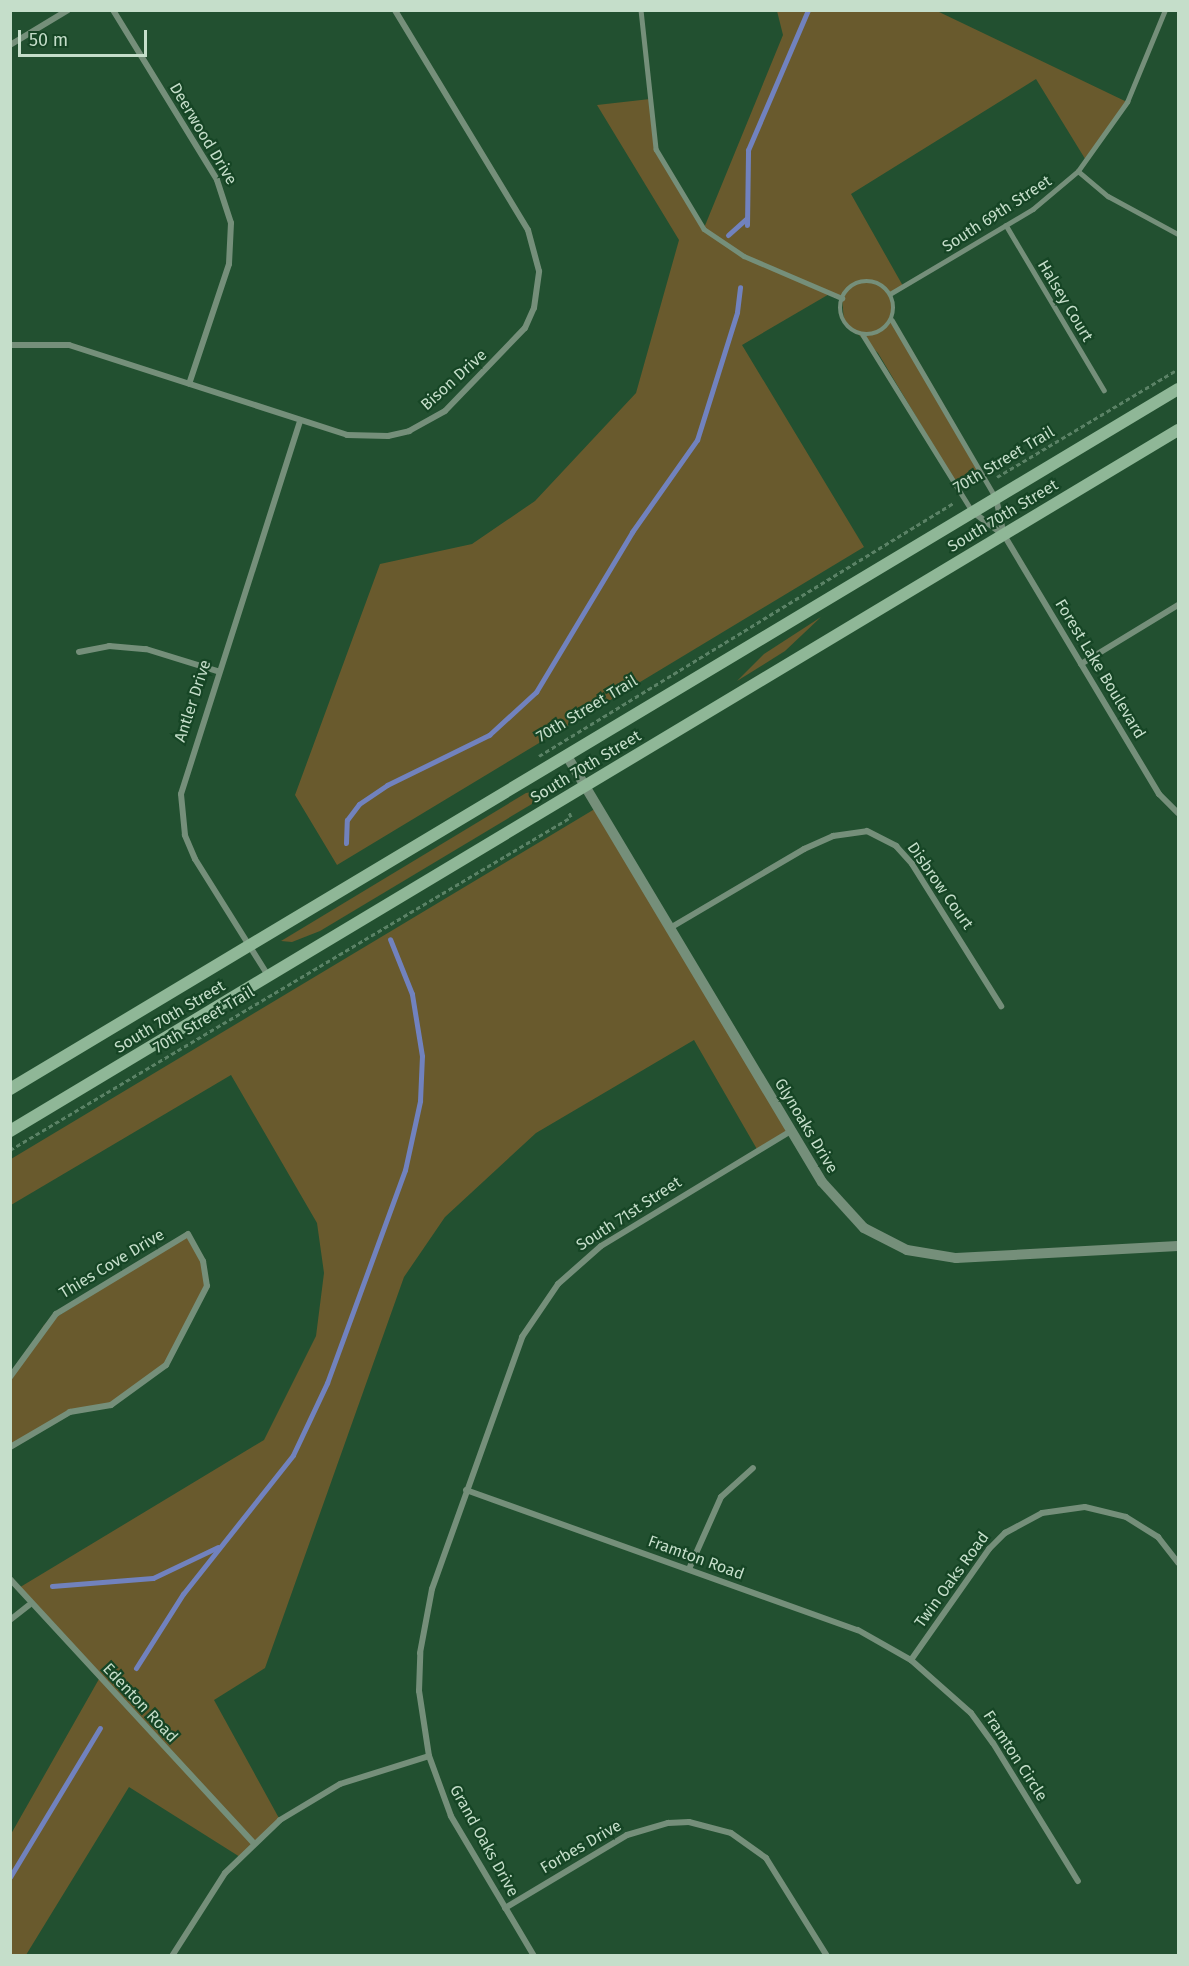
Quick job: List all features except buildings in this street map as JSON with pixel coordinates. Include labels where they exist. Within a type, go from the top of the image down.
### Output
[{"type":"main road","name":"South 70th Street","points":[[10,1089],[1179,389]]},
{"type":"main road","name":"South 70th Street","points":[[10,1131],[1179,430]]},
{"type":"street","points":[[10,45],[68,10]]},
{"type":"street","name":"Deerwood Drive","points":[[113,10],[217,180],[231,223],[229,264],[189,384]]},
{"type":"street","name":"Bison Drive","points":[[10,345],[69,345],[300,421],[368,438],[399,434],[428,422],[513,345],[534,309],[539,272],[528,230],[395,10]]},
{"type":"street","name":"Antler Drive","points":[[269,977],[195,859],[181,815],[184,774],[300,421]]},
{"type":"street","name":"Forest Lake Boulevard","points":[[996,498],[1004,535],[1159,794],[1179,813]]},
{"type":"street","name":"Forest Lake Boulevard","points":[[972,512],[1004,535]]},
{"type":"street","points":[[1081,664],[1179,605]]},
{"type":"street","points":[[79,652],[126,646],[217,671]]},
{"type":"street","name":"Glynoaks Drive","points":[[567,756],[791,1131],[844,1211],[864,1228],[907,1250],[956,1258],[1179,1246]]},
{"type":"street","name":"Disbrow Court","points":[[670,928],[804,849],[833,836],[867,831],[896,846],[912,864],[1001,1006]]},
{"type":"street","name":"South 71st Street","points":[[466,1490],[522,1337],[558,1284],[601,1246],[791,1131]]},
{"type":"street","name":"Thies Cove Drive","points":[[10,1377],[56,1314],[188,1234],[203,1261],[207,1286],[166,1365],[111,1405],[70,1412],[10,1447]]},
{"type":"street","points":[[689,1569],[721,1497],[753,1468]]},
{"type":"street","name":"Framton Road","points":[[466,1490],[858,1630],[911,1660]]},
{"type":"street","name":"Grand Oaks Drive","points":[[466,1490],[424,1621],[419,1691],[429,1756],[451,1816],[534,1956]]},
{"type":"street","name":"Twin Oaks Road","points":[[911,1660],[989,1549],[1013,1527],[1042,1513],[1085,1507],[1126,1517],[1158,1537],[1179,1563]]},
{"type":"street","name":"Edenton Road","points":[[10,1579],[29,1605],[254,1842]]},
{"type":"street","points":[[10,1620],[29,1605]]},
{"type":"street","name":"Framton Circle","points":[[911,1660],[940,1682],[988,1736],[1078,1881]]},
{"type":"street","points":[[172,1956],[220,1880],[254,1842],[280,1820],[340,1784],[429,1756]]},
{"type":"street","name":"Forbes Drive","points":[[505,1908],[627,1835],[668,1823],[689,1822],[731,1833],[765,1858],[827,1956]]},
{"type":"lane","points":[[641,10],[656,149],[704,229],[744,256],[842,298]]},
{"type":"lane","name":"South 69th Street","points":[[891,294],[1053,195],[1078,171],[1127,102],[1165,10]]},
{"type":"lane","points":[[1078,171],[1108,196],[1179,234]]},
{"type":"lane","name":"Halsey Court","points":[[1006,225],[1104,390]]},
{"type":"lane","points":[[867,281],[891,294],[892,320],[882,331],[863,335],[844,321],[842,298],[854,284],[867,281]]},
{"type":"lane","name":"Forest Lake Boulevard","points":[[892,320],[996,498]]},
{"type":"lane","name":"Forest Lake Boulevard","points":[[863,335],[972,512]]},
{"type":"path","name":"70th Street Trail","points":[[987,483],[1179,369]]},
{"type":"path","name":"70th Street Trail","points":[[545,769],[537,753],[964,497]]},
{"type":"path","name":"70th Street Trail","points":[[10,1150],[571,817],[563,800]]},
{"type":"shaded area","points":[[777,11],[937,11],[1127,102],[1087,162],[1036,79],[851,194],[903,286],[891,294],[892,320],[983,476],[960,490],[878,353],[844,321],[842,298],[831,293],[742,345],[864,547],[337,865],[295,795],[380,564],[472,544],[535,501],[636,393],[679,240],[597,105],[650,99],[656,149],[704,228],[783,35]]},
{"type":"shaded area","points":[[821,617],[785,651],[737,681],[764,654]]},
{"type":"shaded area","points":[[550,789],[552,792],[320,931],[292,942],[281,941],[526,793]]},
{"type":"shaded area","points":[[598,807],[791,1131],[758,1151],[694,1040],[536,1133],[445,1217],[404,1277],[265,1668],[214,1700],[280,1820],[240,1857],[129,1787],[26,1955],[11,1956],[11,1834],[99,1679],[17,1589],[264,1440],[316,1336],[324,1273],[317,1223],[231,1075],[11,1205],[11,1159]]},
{"type":"shaded area","points":[[188,1234],[203,1261],[207,1286],[166,1365],[111,1405],[79,1410],[11,1447],[11,1377],[44,1325]]},
{"type":"waterway","points":[[747,225],[748,150],[808,10]]},
{"type":"waterway","points":[[728,235],[747,218]]},
{"type":"waterway","points":[[346,843],[347,820],[359,804],[387,785],[489,735],[536,692],[632,532],[697,440],[737,312],[740,287]]},
{"type":"waterway","points":[[136,1668],[183,1594],[293,1455],[327,1383],[405,1170],[420,1101],[422,1056],[412,994],[390,939]]},
{"type":"waterway","points":[[52,1586],[153,1578],[218,1547]]},
{"type":"waterway","points":[[10,1877],[100,1728]]}]
